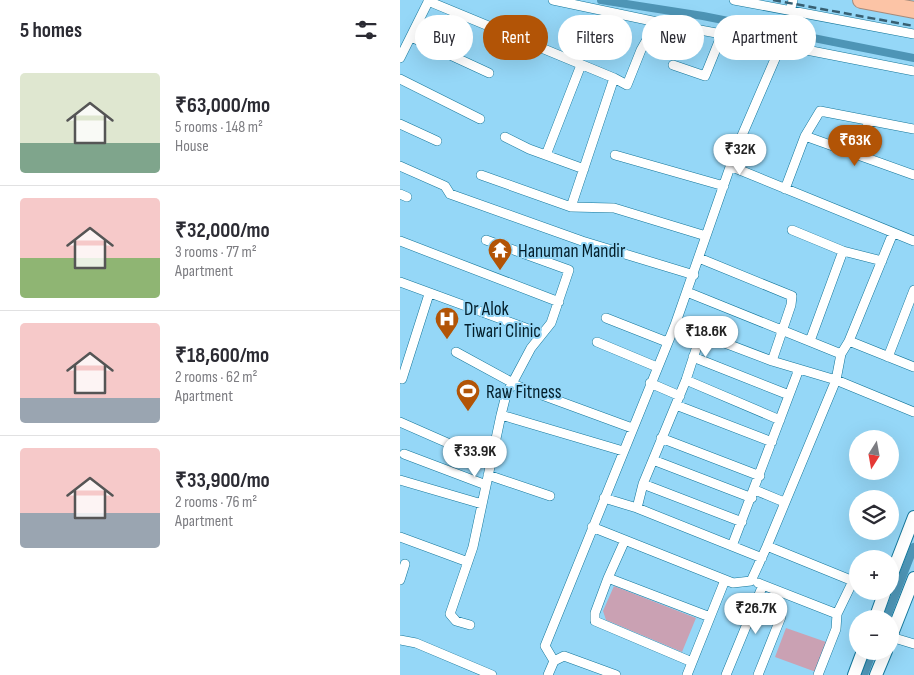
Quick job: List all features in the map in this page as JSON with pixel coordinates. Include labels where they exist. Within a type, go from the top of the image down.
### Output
[{"type":"highway","points":[[861,0],[914,10]]},
{"type":"street","points":[[400,58],[428,0],[627,85],[642,48]]},
{"type":"street","points":[[553,0],[642,19]]},
{"type":"street","points":[[734,0],[914,34]]},
{"type":"street","points":[[790,15],[793,0]]},
{"type":"street","points":[[411,37],[489,73]]},
{"type":"street","points":[[816,51],[914,71]]},
{"type":"street","points":[[673,65],[705,76],[714,54]]},
{"type":"street","points":[[554,661],[545,646],[675,325],[694,275],[730,166],[774,60]]},
{"type":"street","points":[[546,155],[581,65]]},
{"type":"street","points":[[571,207],[614,78]]},
{"type":"street","points":[[400,79],[480,119]]},
{"type":"street","points":[[785,188],[805,136],[820,111],[914,129]]},
{"type":"street","points":[[858,155],[869,120]]},
{"type":"street","points":[[400,124],[438,141]]},
{"type":"street","points":[[805,136],[914,175]]},
{"type":"street","points":[[504,137],[584,169]]},
{"type":"street","points":[[615,155],[724,186]]},
{"type":"street","points":[[400,166],[445,186],[450,194],[512,217],[694,275]]},
{"type":"street","points":[[730,166],[914,241]]},
{"type":"street","points":[[481,175],[571,207],[614,208],[706,236]]},
{"type":"street","points":[[792,230],[843,251],[882,260]]},
{"type":"street","points":[[751,581],[768,546],[784,502],[836,380],[841,354],[849,341],[893,233]]},
{"type":"street","points":[[470,625],[456,621],[450,614],[468,562],[501,415],[512,383],[531,348],[551,323],[569,270],[486,240]]},
{"type":"street","points":[[400,241],[559,302]]},
{"type":"street","points":[[810,341],[843,251]]},
{"type":"street","points":[[699,258],[792,296],[791,306],[781,330],[772,361]]},
{"type":"street","points":[[400,282],[542,334]]},
{"type":"street","points":[[888,357],[914,290]]},
{"type":"street","points":[[687,292],[841,354]]},
{"type":"street","points":[[402,379],[429,294]]},
{"type":"street","points":[[606,318],[667,342]]},
{"type":"street","points":[[675,325],[772,361],[836,380],[914,412]]},
{"type":"street","points":[[637,508],[661,438],[686,380],[701,334]]},
{"type":"street","points":[[849,341],[914,366]]},
{"type":"street","points":[[597,342],[657,367]]},
{"type":"street","points":[[456,352],[512,383],[632,428]]},
{"type":"street","points":[[694,357],[790,395]]},
{"type":"street","points":[[732,546],[799,369]]},
{"type":"street","points":[[686,380],[780,420]]},
{"type":"street","points":[[650,383],[678,400],[772,442]]},
{"type":"street","points":[[501,415],[623,450]]},
{"type":"street","points":[[400,422],[491,462]]},
{"type":"street","points":[[661,438],[760,476]]},
{"type":"street","points":[[404,454],[486,485]]},
{"type":"street","points":[[653,460],[753,494],[784,502]]},
{"type":"street","points":[[488,475],[550,496]]},
{"type":"street","points":[[400,480],[482,504]]},
{"type":"street","points":[[644,484],[742,522]]},
{"type":"street","points":[[604,498],[637,508],[762,558]]},
{"type":"street","points":[[899,556],[914,517]]},
{"type":"street","points":[[592,527],[732,583],[751,581],[838,614]]},
{"type":"street","points":[[400,537],[468,562]]},
{"type":"street","points":[[625,540],[595,613],[595,621],[692,662]]},
{"type":"street","points":[[768,546],[849,580]]},
{"type":"street","points":[[400,580],[405,564]]},
{"type":"street","points":[[608,578],[710,617]]},
{"type":"street","points":[[899,619],[910,596],[914,578]]},
{"type":"street","points":[[686,675],[725,580]]},
{"type":"street","points":[[726,675],[763,585]]},
{"type":"street","points":[[818,675],[836,629],[838,614],[849,593]]},
{"type":"street","points":[[758,675],[781,617]]},
{"type":"street","points":[[400,640],[416,643],[492,675]]},
{"type":"street","points":[[899,640],[914,644]]},
{"type":"street","points":[[550,674],[554,661],[560,657],[569,657],[616,675]]},
{"type":"street","points":[[854,675],[860,660]]},
{"type":"street","points":[[876,675],[882,660]]},
{"type":"shaded area","points":[[614,586],[696,618],[682,652],[606,620],[603,611]]},
{"type":"shaded area","points":[[786,628],[829,643],[816,672],[775,657]]},
{"type":"waterway","points":[[601,0],[703,16],[914,58]]},
{"type":"waterway","points":[[890,610],[914,547]]},
{"type":"waterway","points":[[864,675],[870,660]]},
{"type":"railway","points":[[773,0],[914,26]]},
{"type":"place","name":"Hanuman Mandir","points":[[500,271]]},
{"type":"place","name":"Dr Alok Tiwari Clinic","points":[[447,340]]},
{"type":"place","name":"Raw Fitness","points":[[468,412]]}]
